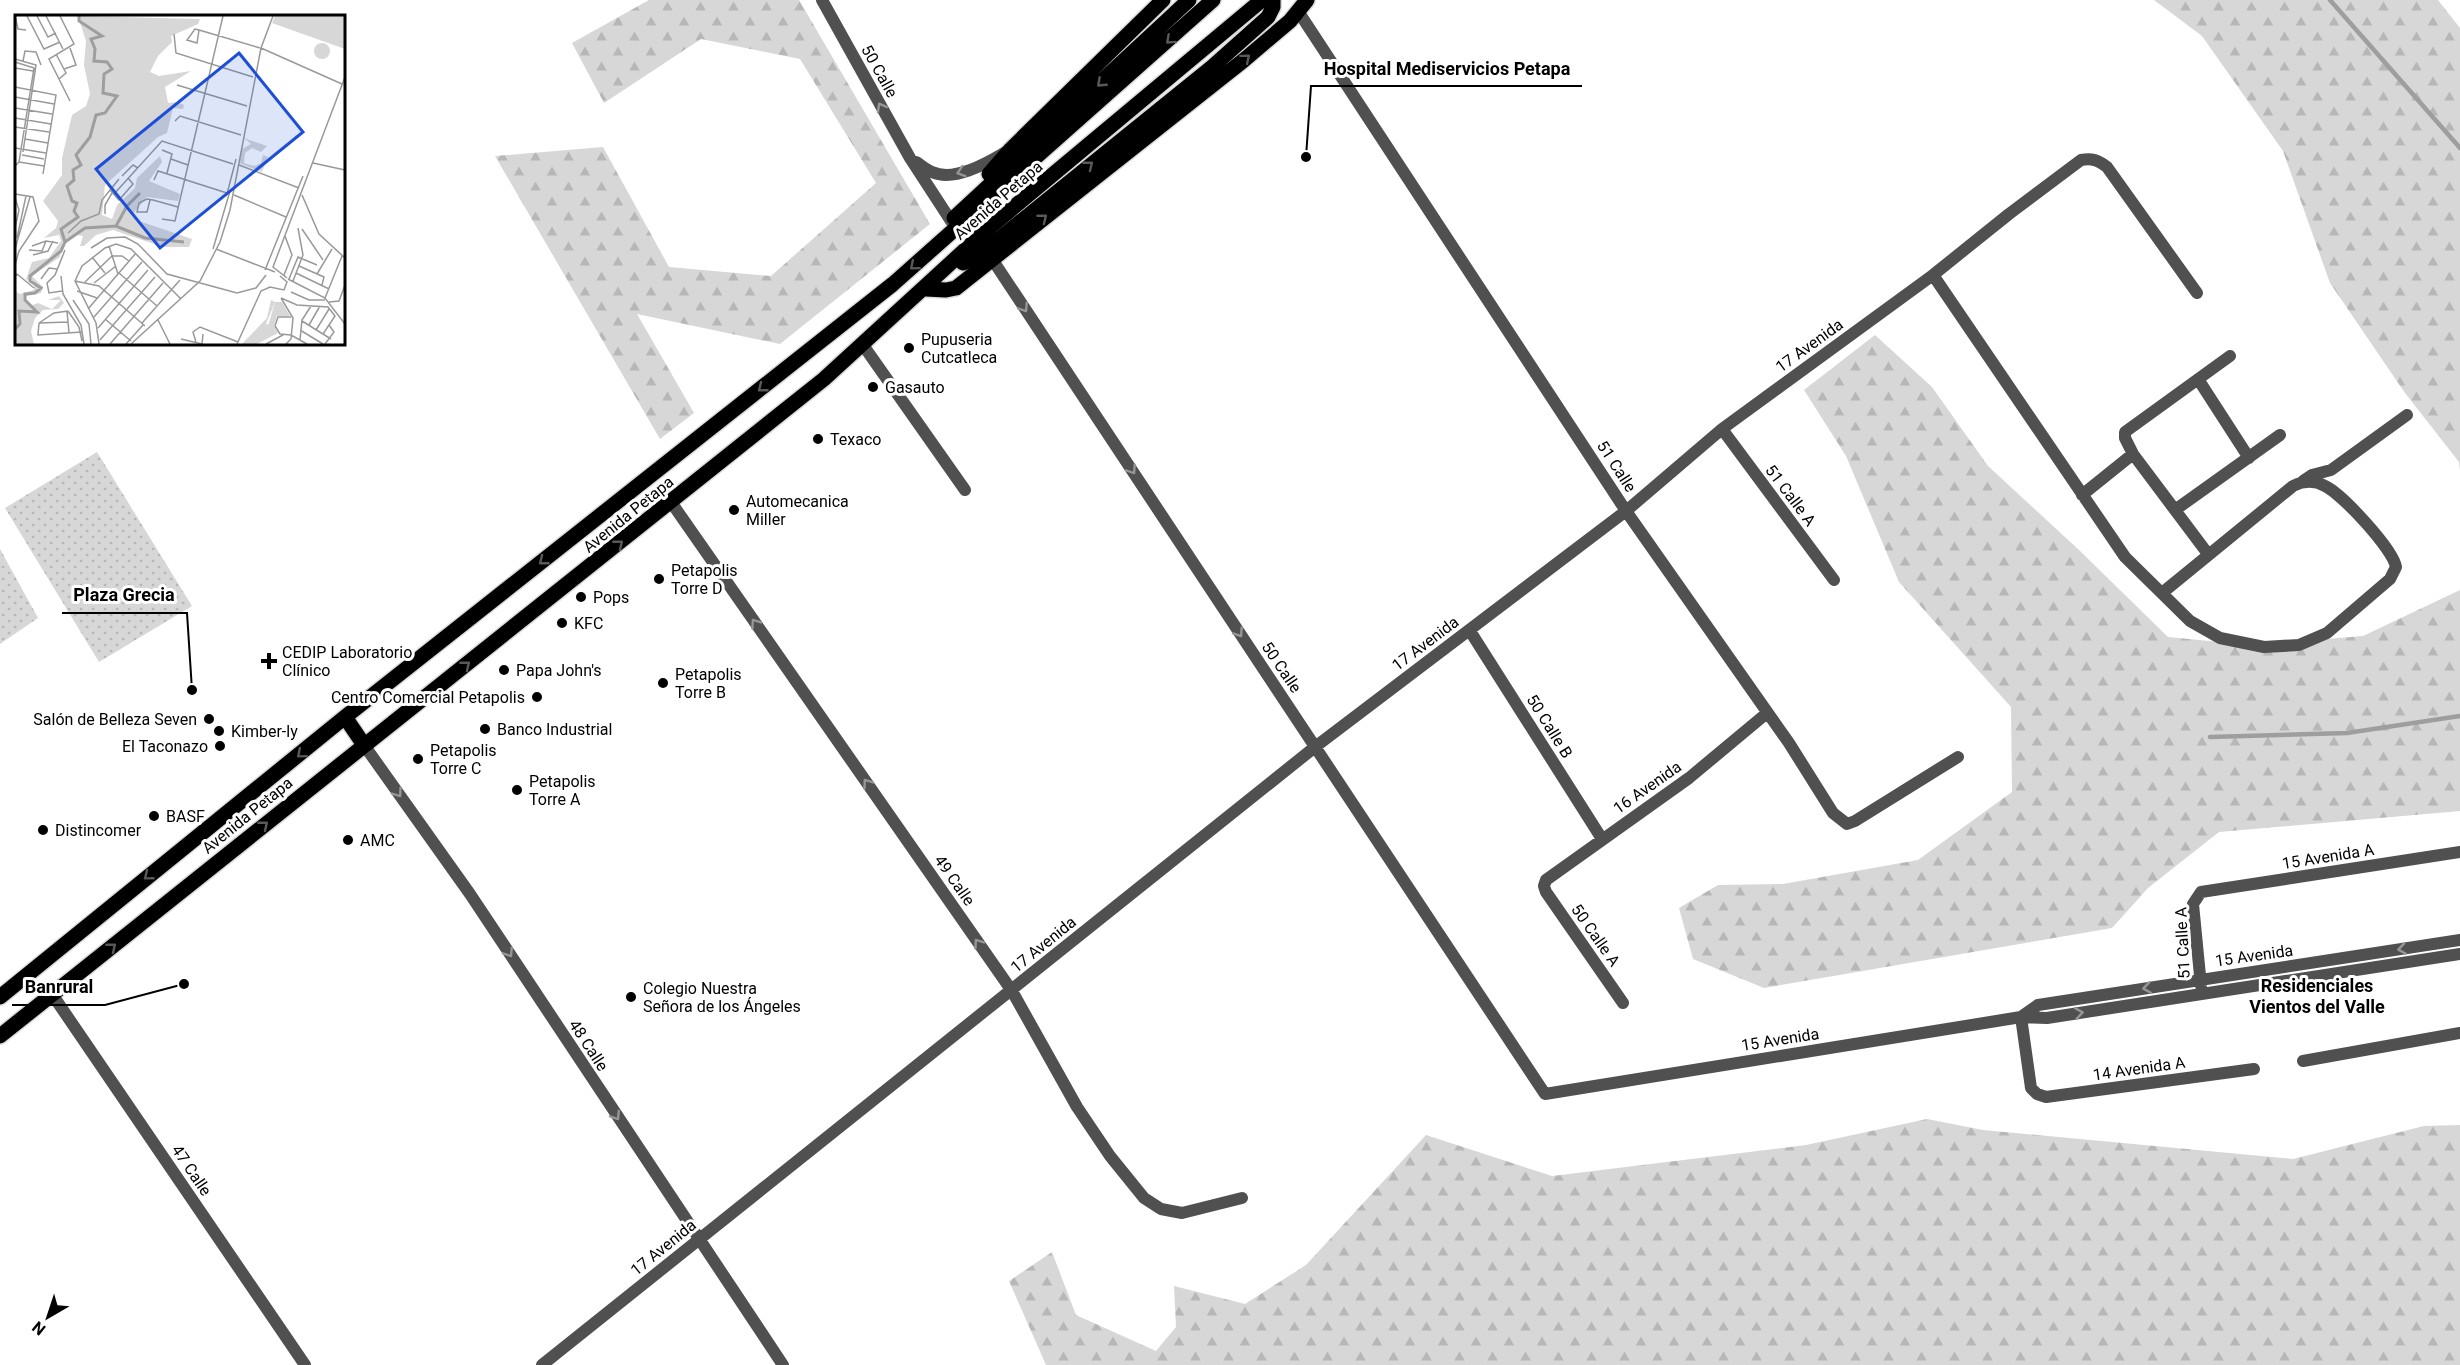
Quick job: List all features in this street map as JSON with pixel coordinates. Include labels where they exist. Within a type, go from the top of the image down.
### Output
[{"type":"main road","points":[[951,221],[955,212],[1011,149],[1163,0]]},
{"type":"main road","points":[[934,249],[938,237],[951,221],[1189,0]]},
{"type":"main road","name":"Avenida Petapa","points":[[0,997],[345,717],[665,466],[934,249],[1213,0]]},
{"type":"main road","name":"Avenida Petapa","points":[[0,1036],[815,386],[926,289],[990,228],[1262,0]]},
{"type":"main road","points":[[926,289],[999,239],[1212,67],[1268,17],[1273,8],[1273,0]]},
{"type":"main road","points":[[926,289],[956,288],[1244,60],[1290,21],[1303,6]]},
{"type":"main road","points":[[345,717],[364,745]]},
{"type":"street","name":"50 Calle","points":[[822,0],[910,158],[951,221]]},
{"type":"street","name":"51 Calle","points":[[1303,6],[1626,511],[1790,743],[1833,813],[1846,824],[1855,821],[1958,757]]},
{"type":"street","name":"50 Calle","points":[[910,158],[933,173],[949,175],[984,165],[1011,149]]},
{"type":"street","name":"17 Avenida","points":[[542,1365],[1315,747],[1626,511],[1722,429],[1933,275],[2081,160],[2099,161],[2107,167],[2197,293]]},
{"type":"street","name":"50 Calle","points":[[992,259],[1545,1094]]},
{"type":"street","points":[[1933,275],[2125,557],[2190,621],[2220,638],[2265,647],[2299,645],[2327,633],[2370,598],[2396,571],[2396,562],[2384,544],[2336,493],[2324,485],[2301,482]]},
{"type":"street","points":[[863,345],[965,490]]},
{"type":"street","points":[[2208,554],[2133,454],[2125,438],[2125,432],[2230,356]]},
{"type":"street","points":[[2198,379],[2249,458]]},
{"type":"street","points":[[2162,593],[2293,486],[2312,475],[2331,471],[2407,415]]},
{"type":"street","name":"51 Calle A","points":[[1722,429],[1834,580]]},
{"type":"street","points":[[2175,510],[2280,435]]},
{"type":"street","points":[[2082,495],[2133,454]]},
{"type":"street","name":"49 Calle","points":[[671,502],[1012,991],[1077,1107],[1110,1156],[1144,1198],[1161,1209],[1182,1213],[1242,1198]]},
{"type":"street","name":"50 Calle B","points":[[1470,631],[1602,839]]},
{"type":"street","name":"16 Avenida","points":[[1544,886],[1546,880],[1689,778],[1767,713]]},
{"type":"street","name":"48 Calle","points":[[364,745],[470,894],[783,1365]]},
{"type":"street","name":"15 Avenida A","points":[[2201,892],[2460,852]]},
{"type":"street","name":"50 Calle A","points":[[1544,886],[1623,1003]]},
{"type":"street","name":"51 Calle A","points":[[2201,892],[2193,904],[2201,993]]},
{"type":"street","name":"15 Avenida","points":[[2021,1017],[2038,1005],[2460,940]]},
{"type":"street","name":"15 Avenida","points":[[1545,1094],[2021,1017],[2047,1018],[2460,954]]},
{"type":"street","points":[[2362,955],[2364,969]]},
{"type":"street","points":[[2270,970],[2271,983]]},
{"type":"street","name":"47 Calle","points":[[52,994],[305,1365]]},
{"type":"street","name":"14 Avenida A","points":[[2021,1017],[2031,1088],[2037,1095],[2046,1097],[2254,1069]]},
{"type":"street","points":[[2303,1060],[2460,1033]]},
{"type":"green space","points":[[649,0],[799,0],[930,224],[780,344],[637,314],[694,413],[660,439],[495,156],[603,147],[669,267],[771,276],[876,183],[800,59],[701,39],[604,103],[572,43]]},
{"type":"green space","points":[[2154,0],[2438,0],[2460,28],[2460,471],[2459,462],[2405,393],[2330,283],[2283,151],[2202,36]]},
{"type":"green space","points":[[1875,335],[1932,387],[1988,466],[2168,637],[2251,645],[2363,636],[2460,590],[2460,811],[2219,832],[2148,888],[2112,928],[1764,988],[1693,959],[1679,908],[1718,885],[1783,884],[1918,860],[2012,792],[2011,707],[1899,582],[1846,456],[1804,390]]},
{"type":"green space","points":[[97,452],[192,606],[99,662],[5,508]]},
{"type":"green space","points":[[0,549],[38,618],[0,644]]},
{"type":"green space","points":[[1927,1119],[1983,1130],[2293,1159],[2424,1126],[2460,1125],[2460,1365],[1046,1365],[1009,1281],[1052,1252],[1076,1315],[1156,1351],[1176,1327],[1174,1286],[1245,1304],[1306,1265],[1426,1135],[1552,1176],[1806,1145]]},
{"type":"waterway","points":[[2330,0],[2460,148]]},
{"type":"waterway","points":[[2210,737],[2347,733],[2460,716]]},
{"type":"place","name":"Hospital Mediservicios Petapa","points":[[1306,157]]},
{"type":"place","name":"Pupuseria Cutcatleca","points":[[909,348]]},
{"type":"place","name":"Gasauto","points":[[873,387]]},
{"type":"place","name":"Texaco","points":[[818,439]]},
{"type":"place","name":"Automecanica Miller","points":[[734,510]]},
{"type":"place","name":"Petapolis Torre D","points":[[659,579]]},
{"type":"place","name":"Pops","points":[[581,597]]},
{"type":"place","name":"KFC","points":[[562,623]]},
{"type":"place","name":"CEDIP Laboratorio Clínico","points":[[269,661]]},
{"type":"place","name":"Papa John's","points":[[504,670]]},
{"type":"place","name":"Petapolis Torre B","points":[[663,683]]},
{"type":"place","name":"Plaza Grecia","points":[[192,690]]},
{"type":"place","name":"Centro Comercial Petapolis","points":[[537,697]]},
{"type":"place","name":"Salón de Belleza Seven","points":[[209,719]]},
{"type":"place","name":"Banco Industrial","points":[[485,729]]},
{"type":"place","name":"Kimber-ly","points":[[219,731]]},
{"type":"place","name":"El Taconazo","points":[[220,746]]},
{"type":"place","name":"Petapolis Torre C","points":[[418,759]]},
{"type":"place","name":"Petapolis Torre A","points":[[517,790]]},
{"type":"place","name":"BASF","points":[[154,816]]},
{"type":"place","name":"Distincomer","points":[[43,830]]},
{"type":"place","name":"AMC","points":[[348,840]]},
{"type":"place","name":"Banrural","points":[[184,984]]},
{"type":"place","name":"Colegio Nuestra Señora de los Ángeles","points":[[631,997]]},
{"type":"district","name":"Residenciales Vientos del Valle","points":[[2317,996]]}]
